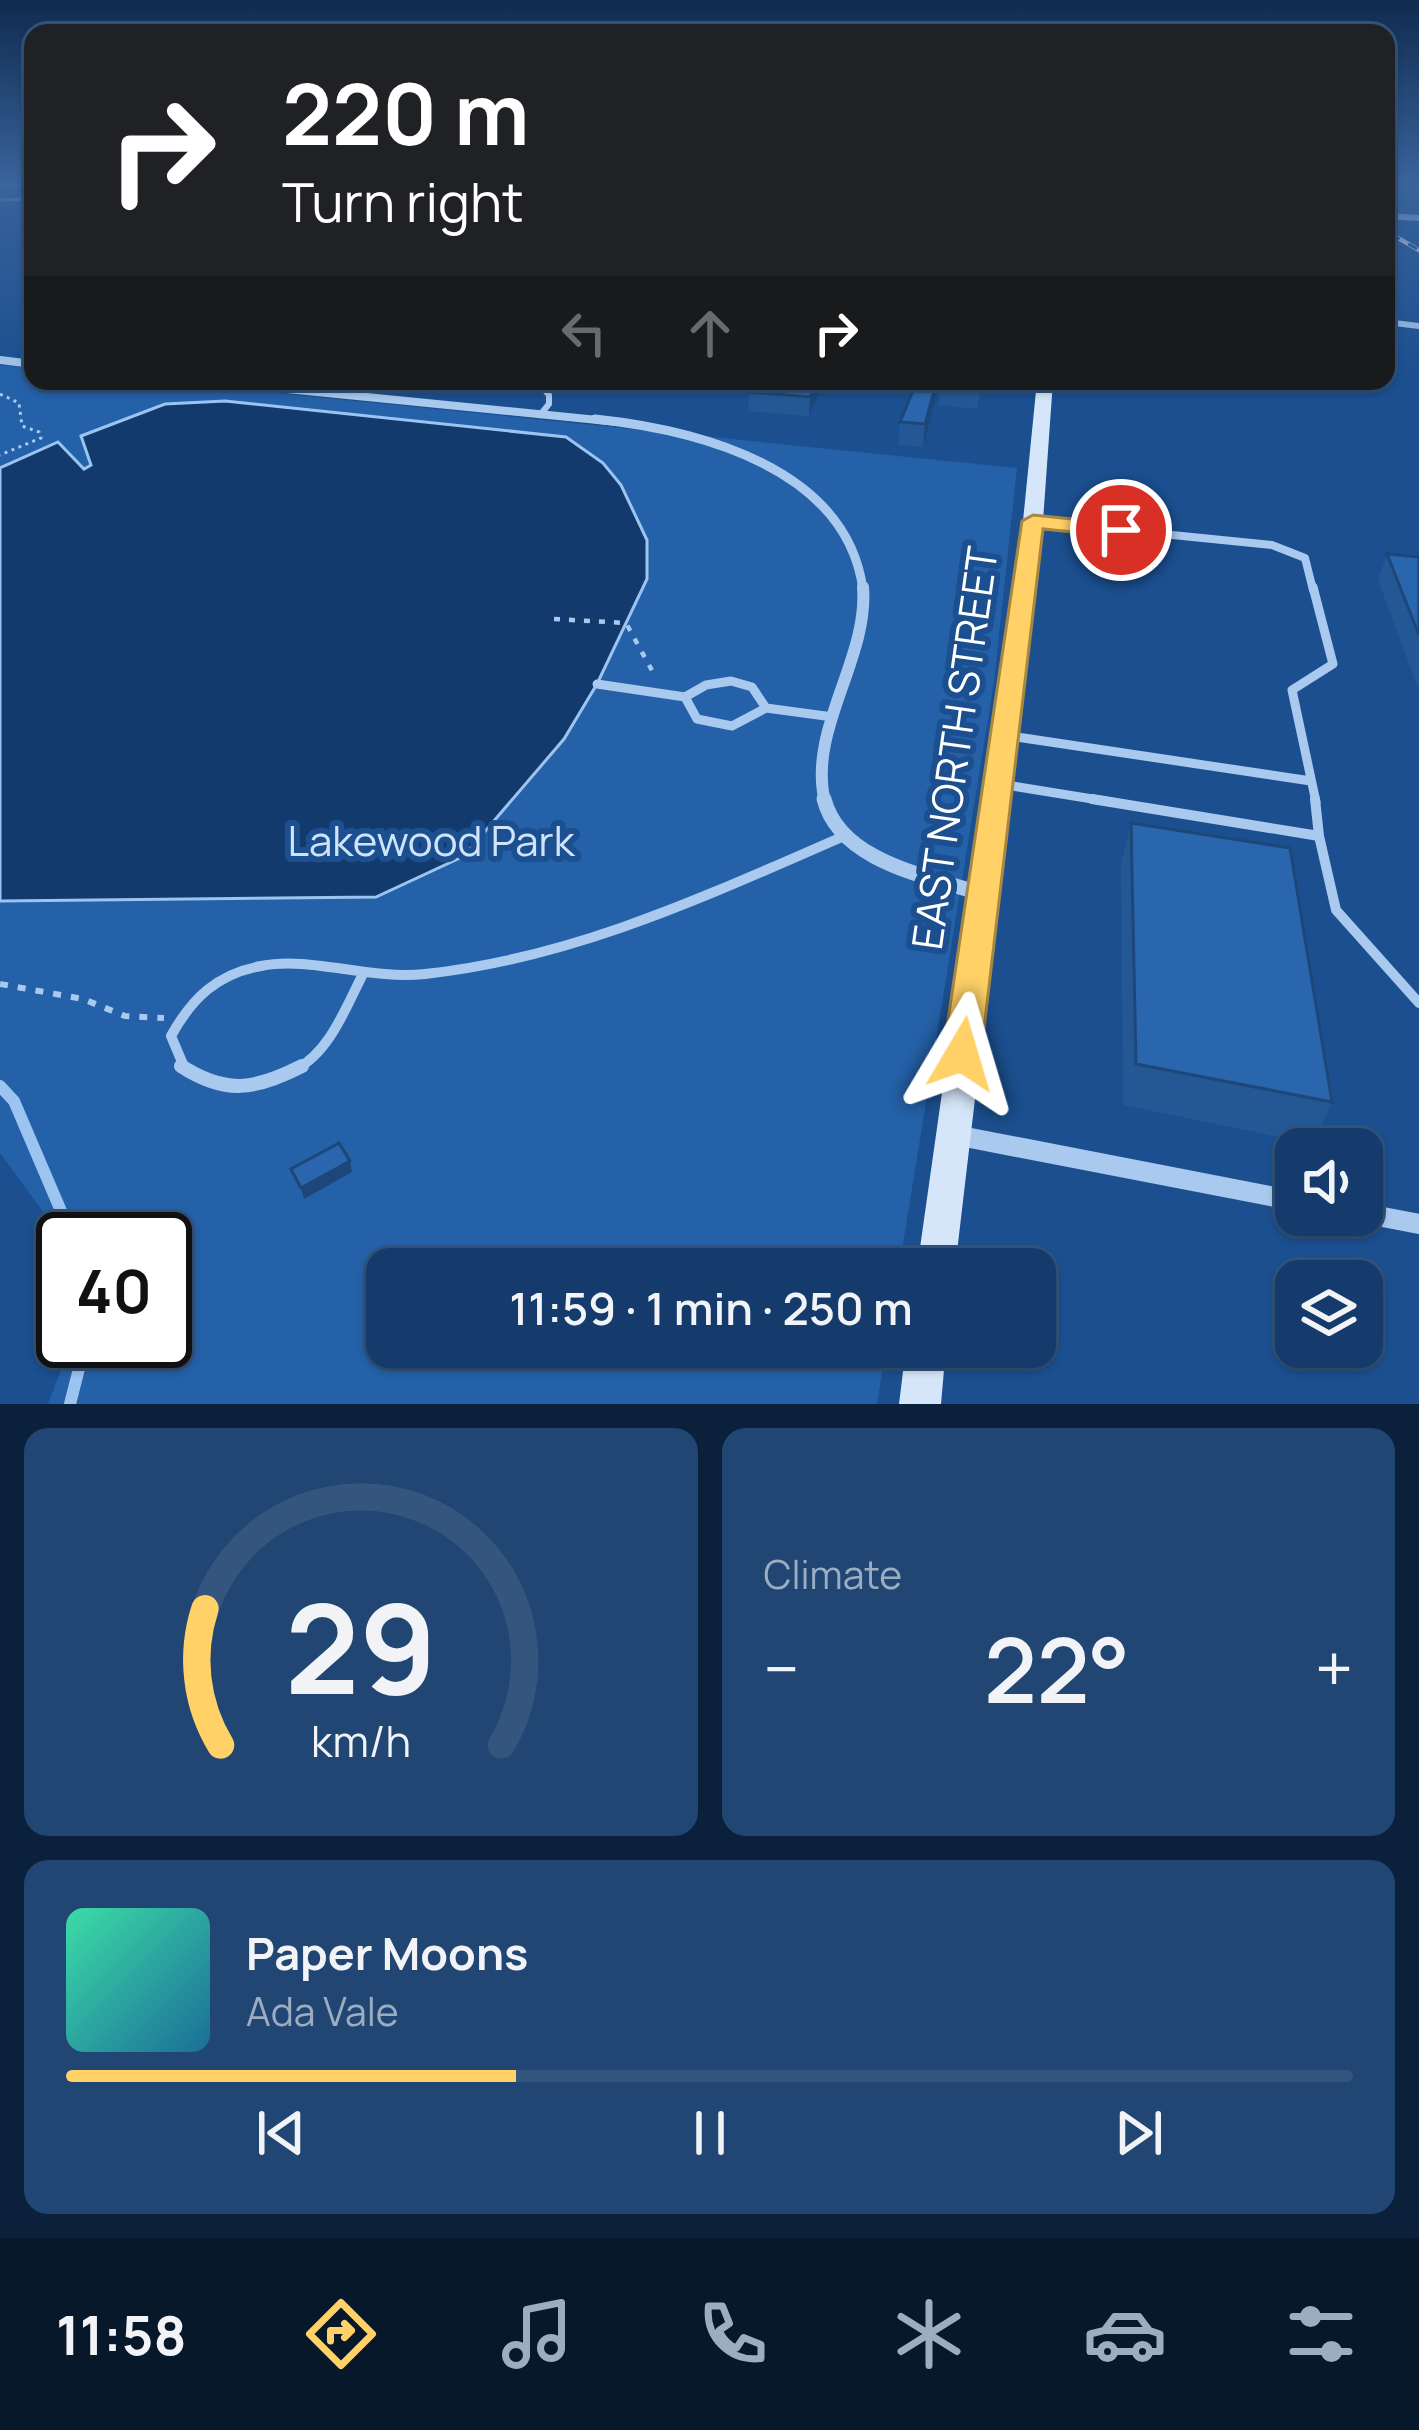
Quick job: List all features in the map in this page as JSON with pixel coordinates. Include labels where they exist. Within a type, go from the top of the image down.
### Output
[{"type":"street","points":[[298,390],[635,426],[713,444],[772,470],[823,507],[854,545],[865,610],[833,717],[823,799],[842,837],[906,869],[983,894]]},
{"type":"street","name":"EAST NORTH STREET","points":[[938,1248],[1033,521],[1044,390]]},
{"type":"street","points":[[951,1135],[1275,1197]]},
{"type":"street","points":[[1383,1217],[1419,1224]]},
{"type":"street","points":[[920,1404],[924,1368]]},
{"type":"lane","points":[[348,395],[355,390]]},
{"type":"lane","points":[[540,415],[549,404],[545,390]]},
{"type":"lane","points":[[1033,521],[1272,545],[1305,558],[1333,664],[1292,690],[1336,910],[1419,1003]]},
{"type":"lane","points":[[597,684],[685,697],[700,684],[738,681],[755,688],[766,708]]},
{"type":"lane","points":[[685,697],[687,710],[698,721],[721,728],[744,726],[766,708],[833,717]]},
{"type":"lane","points":[[1004,735],[1311,781]]},
{"type":"lane","points":[[998,784],[1319,836]]},
{"type":"lane","points":[[362,976],[333,1031],[306,1064],[268,1083],[218,1088],[181,1067],[171,1036],[189,1000],[220,977],[270,964],[318,965],[362,976],[441,973],[526,961],[632,927],[842,837]]},
{"type":"path","points":[[0,394],[20,403],[22,426],[39,432],[40,438],[32,446],[0,455]]},
{"type":"path","points":[[551,627],[557,610]]},
{"type":"path","points":[[554,619],[626,623],[664,694]]},
{"type":"path","points":[[0,984],[83,999],[125,1016],[180,1019]]},
{"type":"green space","name":"Lakewood Park","points":[[0,365],[24,367],[24,390],[248,390],[1017,468],[994,682],[902,1248],[366,1248],[366,1368],[883,1368],[877,1404],[48,1404],[62,1368],[192,1368],[192,1212],[43,1212],[0,1153]]},
{"type":"shaded area","points":[[225,401],[566,437],[603,463],[621,485],[647,540],[647,579],[597,684],[564,739],[464,856],[376,897],[0,901],[0,468],[58,442],[84,469],[91,465],[81,436],[165,404]]},
{"type":"building","points":[[750,390],[813,390],[810,397]]},
{"type":"building","points":[[913,390],[934,390],[925,424],[900,422]]},
{"type":"building","points":[[1387,554],[1419,557],[1419,635]]},
{"type":"building","points":[[1131,823],[1290,848],[1332,1102],[1136,1064]]},
{"type":"building","points":[[339,1143],[350,1161],[301,1188],[291,1169]]},
{"type":"waterway","points":[[0,1086],[14,1101],[61,1212]]},
{"type":"waterway","points":[[70,1404],[79,1368]]},
{"type":"railway","points":[[1413,247],[1419,250]]},
{"type":"route","points":[[962,1054],[1033,521],[1121,530]]}]
